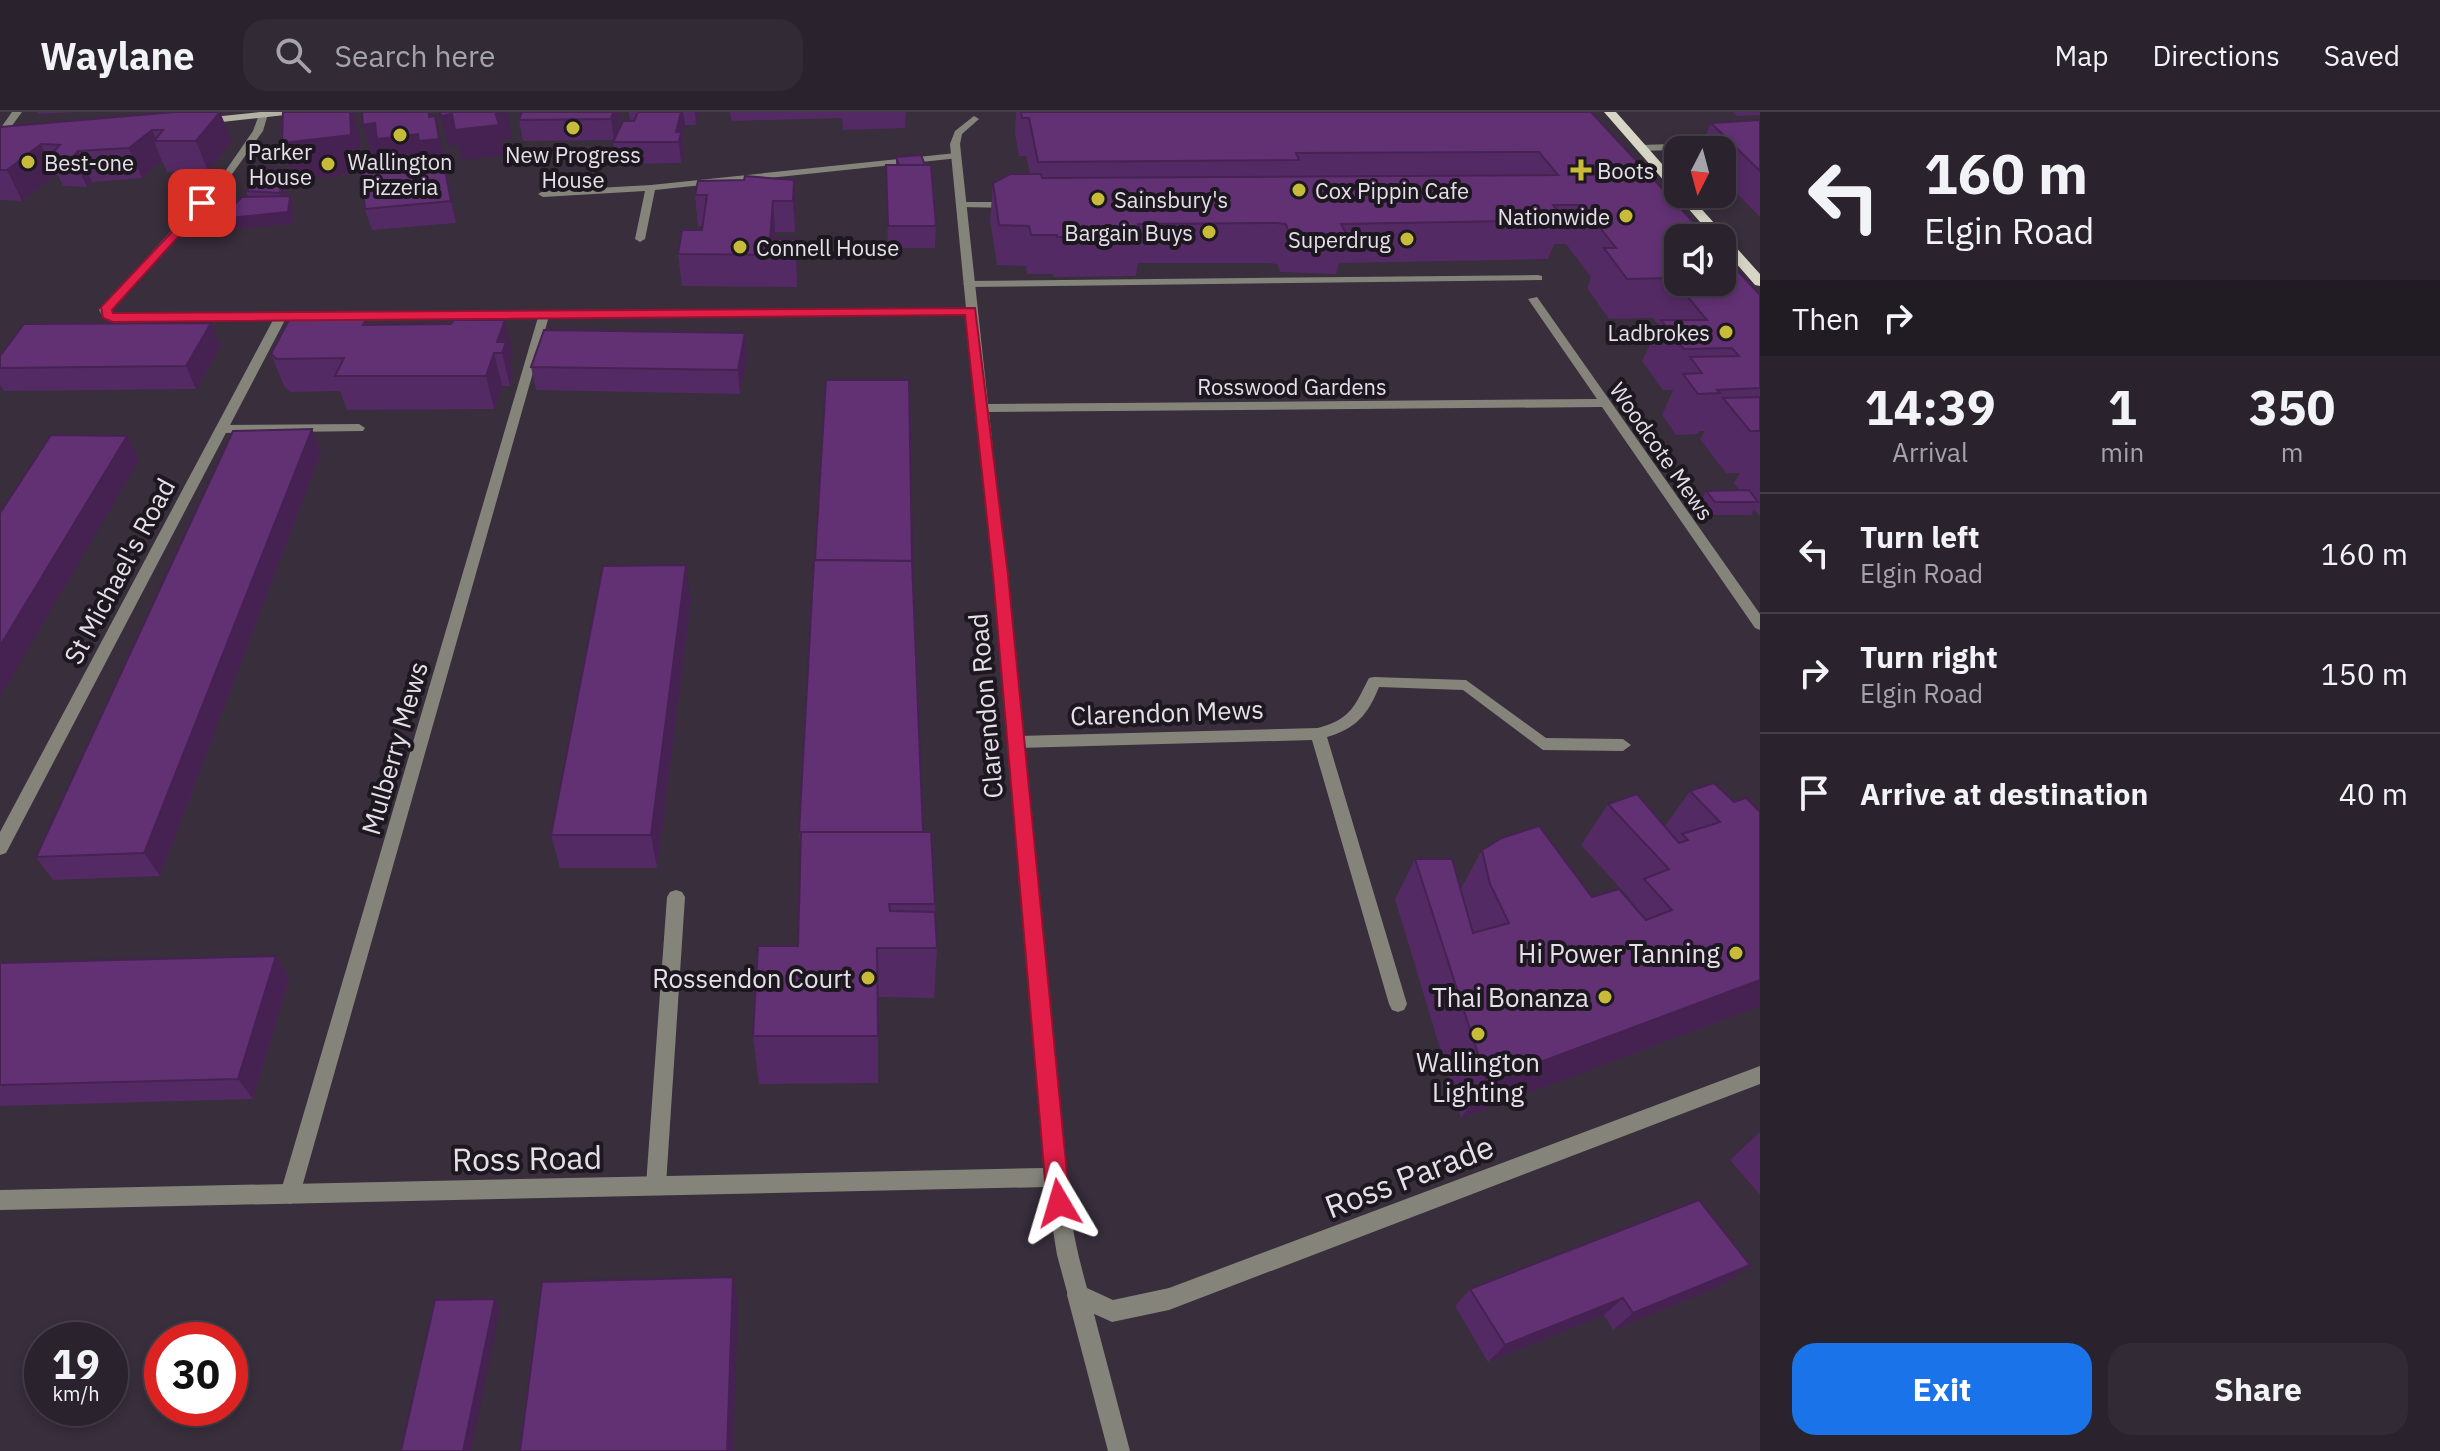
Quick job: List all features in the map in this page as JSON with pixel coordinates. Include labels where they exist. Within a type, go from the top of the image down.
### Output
[{"type":"main road","points":[[188,123],[285,112]]},
{"type":"main road","points":[[1610,112],[1664,176]]},
{"type":"main road","points":[[0,138],[16,139]]},
{"type":"main road","points":[[1691,208],[1706,224]]},
{"type":"main road","points":[[1736,256],[1760,282]]},
{"type":"street","points":[[0,138],[17,112]]},
{"type":"street","points":[[263,114],[258,131],[227,175],[105,310],[107,315],[113,318],[971,311]]},
{"type":"street","points":[[543,194],[651,188],[956,156],[955,139],[974,119]]},
{"type":"street","points":[[1642,148],[1760,144]]},
{"type":"street","name":"Clarendon Road","points":[[956,156],[1017,742],[1055,1177],[1067,1255],[1119,1451]]},
{"type":"street","points":[[640,239],[651,188]]},
{"type":"street","points":[[963,205],[1027,205]]},
{"type":"street","points":[[968,284],[1538,278]]},
{"type":"street","name":"Woodcote Mews","points":[[1533,299],[1760,625]]},
{"type":"street","name":"St Michael's Road","points":[[0,848],[281,316]]},
{"type":"street","name":"Mulberry Mews","points":[[290,1194],[543,316]]},
{"type":"street","name":"Rosswood Gardens","points":[[982,408],[1604,403]]},
{"type":"street","points":[[221,429],[359,428]]},
{"type":"street","name":"Clarendon Mews","points":[[1017,742],[1318,734],[1353,722],[1362,711],[1374,682],[1466,685],[1543,744],[1623,745]]},
{"type":"street","points":[[1318,734],[1398,1004]]},
{"type":"street","points":[[656,1185],[676,897]]},
{"type":"street","name":"Ross Parade","points":[[1078,1295],[1112,1311],[1169,1299],[1760,1075]]},
{"type":"street","name":"Ross Road","points":[[0,1200],[1055,1177]]},
{"type":"building","points":[[175,112],[220,112],[196,141],[154,141],[163,130],[152,130],[129,148],[78,151],[73,157],[49,156],[60,145],[41,144],[7,170],[0,170],[0,127]]},
{"type":"building","points":[[283,112],[350,112],[351,135],[282,143]]},
{"type":"building","points":[[362,112],[429,112],[429,117],[435,116],[439,139],[419,141],[418,134],[377,139],[375,123],[363,125]]},
{"type":"building","points":[[440,112],[495,112],[499,125],[455,130],[452,114],[441,116]]},
{"type":"building","points":[[522,112],[613,112],[611,119],[519,120]]},
{"type":"building","points":[[638,112],[681,112],[676,132],[681,132],[679,142],[613,142],[623,121],[634,121]]},
{"type":"building","points":[[1021,112],[1591,112],[1664,191],[1664,208],[1680,208],[1695,224],[1664,224],[1664,278],[1627,279],[1604,248],[1616,248],[1582,205],[1553,205],[1564,220],[1341,224],[1347,235],[1289,233],[1286,224],[1276,223],[1138,224],[1142,237],[1031,235],[1029,226],[999,225],[993,183],[1010,174],[1041,174],[1042,178],[1558,175],[1539,152],[1296,153],[1299,160],[1038,162],[1029,118],[1022,118]]},
{"type":"building","points":[[1760,120],[1760,171],[1736,147],[1736,136],[1724,136],[1711,123]]},
{"type":"building","points":[[921,155],[925,165],[899,165],[896,157]]},
{"type":"building","points":[[443,160],[451,201],[365,209],[361,171]]},
{"type":"building","points":[[886,165],[931,165],[936,226],[888,226]]},
{"type":"building","points":[[265,168],[283,169],[280,193],[246,191]]},
{"type":"building","points":[[745,176],[794,180],[793,201],[773,201],[770,239],[797,239],[796,255],[678,254],[682,230],[702,230],[707,195],[695,195],[698,181],[744,180]]},
{"type":"building","points":[[290,196],[288,212],[220,219],[242,197]]},
{"type":"building","points":[[1736,269],[1760,295],[1760,388],[1698,394],[1683,374],[1702,373],[1690,357],[1739,356],[1732,348],[1684,349],[1661,320],[1707,320],[1687,296],[1736,296]]},
{"type":"building","points":[[301,313],[343,313],[339,320],[366,320],[363,325],[505,320],[497,342],[506,342],[502,353],[494,353],[486,376],[335,376],[344,358],[277,359],[271,354],[290,318]]},
{"type":"building","points":[[211,323],[186,366],[0,368],[0,356],[24,324]]},
{"type":"building","points":[[544,330],[745,333],[738,370],[531,367]]},
{"type":"building","points":[[826,380],[909,380],[912,561],[815,560]]},
{"type":"building","points":[[1760,397],[1760,431],[1750,431],[1723,398]]},
{"type":"building","points":[[312,429],[144,853],[36,857],[233,431]]},
{"type":"building","points":[[51,435],[127,436],[0,646],[0,513]]},
{"type":"building","points":[[1749,490],[1758,502],[1715,502],[1706,491]]},
{"type":"building","points":[[814,560],[912,561],[923,832],[799,832]]},
{"type":"building","points":[[686,565],[651,835],[551,835],[603,566]]},
{"type":"building","points":[[1714,783],[1734,802],[1746,798],[1760,812],[1760,980],[1487,1082],[1415,859],[1452,859],[1473,933],[1509,923],[1490,884],[1482,850],[1502,838],[1539,826],[1592,897],[1619,889],[1646,920],[1672,910],[1644,879],[1669,869],[1608,804],[1637,794],[1679,843],[1688,840],[1682,834],[1720,822],[1690,791]]},
{"type":"building","name":"Rossendon Court","points":[[801,832],[931,832],[935,904],[889,904],[890,911],[935,912],[937,948],[877,948],[878,1036],[753,1036],[758,946],[798,946]]},
{"type":"building","points":[[276,956],[238,1079],[0,1085],[0,963]]},
{"type":"building","points":[[1699,1200],[1750,1265],[1633,1313],[1623,1298],[1505,1345],[1470,1289]]},
{"type":"building","points":[[733,1277],[727,1451],[520,1451],[542,1282]]},
{"type":"building","points":[[495,1299],[463,1451],[401,1451],[435,1300]]},
{"type":"place","name":"New Progress House","points":[[573,128]]},
{"type":"place","name":"Wallington Pizzeria","points":[[400,135]]},
{"type":"place","name":"Best-one","points":[[28,162]]},
{"type":"place","name":"Parker House","points":[[328,164]]},
{"type":"place","name":"Boots","points":[[1581,170]]},
{"type":"place","name":"Cox Pippin Cafe","points":[[1299,190]]},
{"type":"place","name":"Sainsbury's","points":[[1098,199]]},
{"type":"place","name":"Nationwide","points":[[1626,216]]},
{"type":"place","name":"Bargain Buys","points":[[1209,232]]},
{"type":"place","name":"Superdrug","points":[[1407,239]]},
{"type":"place","name":"Connell House","points":[[740,247]]},
{"type":"place","name":"Ladbrokes","points":[[1726,332]]},
{"type":"place","name":"Hi Power Tanning","points":[[1736,953]]},
{"type":"place","name":"Rossendon Court","points":[[868,978]]},
{"type":"place","name":"Thai Bonanza","points":[[1605,997]]},
{"type":"place","name":"Wallington Lighting","points":[[1478,1034]]},
{"type":"route","points":[[202,203],[105,310],[107,315],[113,318],[971,311],[1001,575],[1059,1203]]}]
